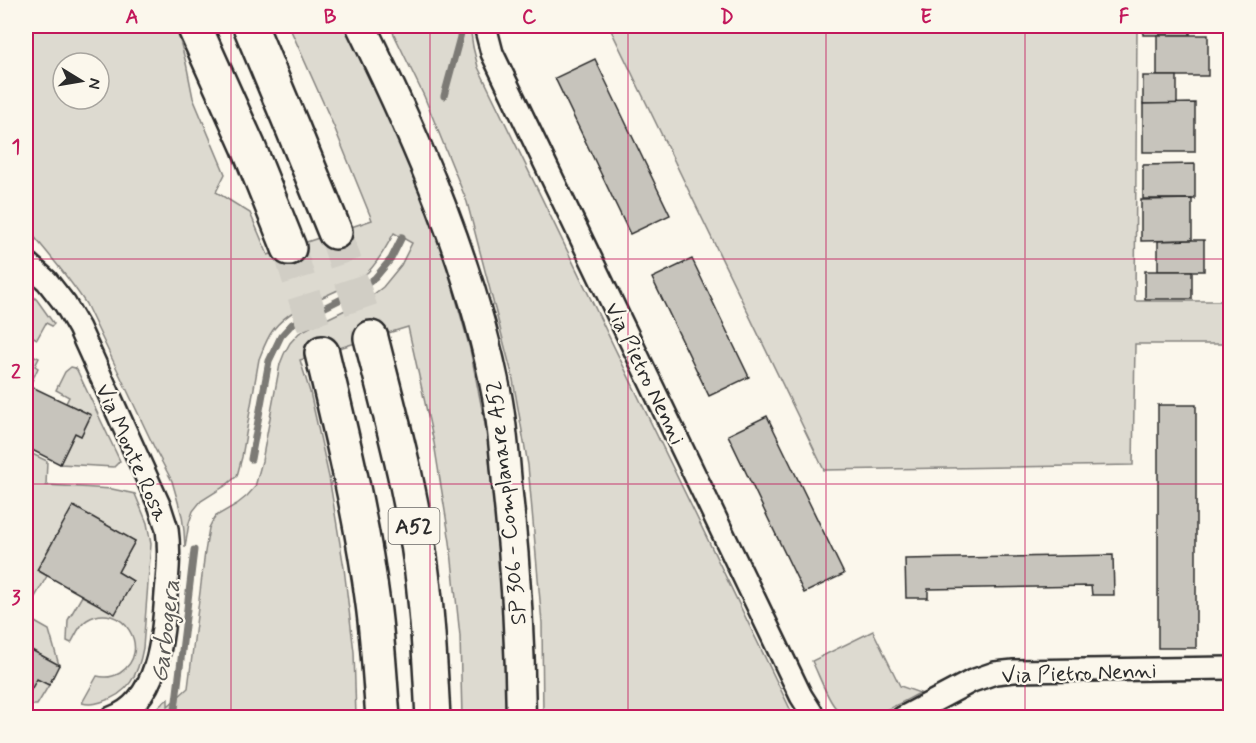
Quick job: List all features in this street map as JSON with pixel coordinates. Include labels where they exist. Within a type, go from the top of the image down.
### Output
[{"type":"highway","points":[[194,26],[248,146],[289,248]]},
{"type":"highway","points":[[250,26],[335,232]]},
{"type":"highway","name":"A52","points":[[371,338],[399,450],[418,544],[429,638],[433,717]]},
{"type":"highway","name":"A52","points":[[322,353],[357,505],[374,605],[383,717]]},
{"type":"main road","name":"SP 306 - Complanare A52","points":[[361,26],[416,140],[458,247],[480,322],[497,398],[515,562],[521,717]]},
{"type":"street","name":"Via Pietro Nenni","points":[[485,26],[492,53],[801,696],[815,717]]},
{"type":"street","name":"Via Monte Rosa","points":[[26,262],[47,281],[79,328],[160,507],[166,528],[168,555],[165,610],[157,661],[147,687],[133,705],[121,714],[111,717]]},
{"type":"street","name":"Via Pietro Nenni","points":[[902,717],[972,681],[994,673],[1230,668]]},
{"type":"shaded area","points":[[26,26],[176,26],[193,98],[225,174],[216,192],[250,213],[268,255],[372,220],[289,26],[344,26],[411,166],[441,245],[470,349],[491,454],[503,588],[508,717],[462,717],[460,636],[450,542],[434,443],[408,327],[300,360],[310,392],[329,477],[344,568],[354,652],[356,717],[146,717],[168,699],[168,706],[188,688],[209,528],[216,516],[237,504],[255,487],[280,364],[290,343],[299,333],[366,300],[383,287],[401,265],[412,243],[394,233],[379,259],[368,272],[345,287],[294,312],[273,330],[259,359],[237,476],[201,501],[193,511],[185,548],[182,516],[172,481],[86,304],[65,274],[26,227]]},
{"type":"shaded area","points":[[390,26],[470,26],[478,67],[794,717],[543,717],[542,623],[528,465],[512,374],[467,202],[424,96]]},
{"type":"shaded area","points":[[609,26],[1137,26],[1135,301],[1230,301],[1230,344],[1135,344],[1133,465],[824,470]]},
{"type":"shaded area","points":[[27,290],[54,324],[52,326],[46,323],[37,339],[26,333]]},
{"type":"shaded area","points":[[26,352],[39,358],[35,366],[38,368],[32,381],[26,378]]},
{"type":"shaded area","points":[[71,367],[77,370],[120,461],[114,467],[60,464],[75,433],[81,436],[91,415],[66,403],[69,397],[56,390],[65,372]]},
{"type":"shaded area","points":[[26,451],[47,461],[46,485],[112,489],[135,494],[147,523],[151,544],[141,658],[135,675],[125,689],[99,703],[82,703],[97,676],[115,675],[130,664],[134,652],[134,641],[122,622],[112,616],[100,615],[84,622],[71,643],[67,641],[68,620],[82,596],[115,613],[133,581],[118,572],[135,541],[73,507],[37,570],[47,576],[35,597],[26,592]]},
{"type":"shaded area","points":[[26,617],[49,630],[59,665],[26,647]]},
{"type":"shaded area","points":[[873,631],[900,686],[920,693],[878,713],[866,716],[844,714],[832,703],[812,661]]},
{"type":"shaded area","points":[[37,679],[49,685],[37,705],[26,705],[26,695]]},
{"type":"building","points":[[1143,26],[1190,26],[1190,35],[1143,35]]},
{"type":"building","points":[[1157,35],[1208,35],[1208,76],[1157,76]]},
{"type":"building","points":[[595,59],[670,215],[630,234],[555,78]]},
{"type":"building","points":[[1143,76],[1177,76],[1177,104],[1143,104]]},
{"type":"building","points":[[1195,103],[1195,152],[1143,152],[1143,104]]},
{"type":"building","points":[[1195,164],[1195,199],[1143,199],[1143,165]]},
{"type":"building","points":[[1192,199],[1192,240],[1141,241],[1141,200]]},
{"type":"building","points":[[1204,240],[1204,271],[1158,271],[1158,241]]},
{"type":"building","points":[[692,259],[749,377],[709,396],[652,278]]},
{"type":"building","points":[[1145,271],[1192,271],[1192,299],[1145,299]]},
{"type":"building","points":[[26,384],[91,415],[81,436],[75,433],[60,464],[26,447]]},
{"type":"building","points":[[1158,405],[1196,405],[1196,648],[1158,648]]},
{"type":"building","points":[[767,416],[844,574],[804,593],[728,435]]},
{"type":"building","points":[[73,506],[135,541],[118,572],[133,581],[115,614],[37,570]]},
{"type":"building","points":[[1113,555],[1114,595],[1092,595],[1091,586],[928,589],[928,598],[906,598],[905,559]]},
{"type":"building","points":[[26,647],[59,665],[49,685],[37,679],[28,695],[26,695]]},
{"type":"waterway","name":"Garbogera","points":[[444,96],[463,26]]},
{"type":"waterway","name":"Garbogera","points":[[251,459],[269,361],[281,336],[292,324],[359,290],[375,278],[391,259],[402,237]]},
{"type":"waterway","name":"Garbogera","points":[[174,718],[194,550]]},
{"type":"tunnel","points":[[335,232],[371,338]]},
{"type":"tunnel","points":[[289,248],[322,353]]}]
